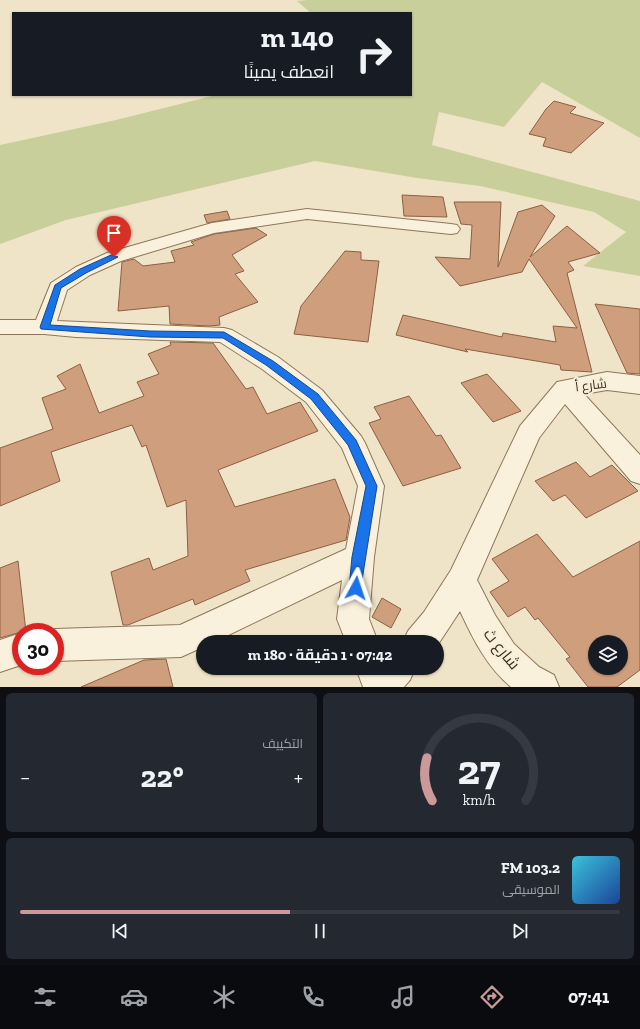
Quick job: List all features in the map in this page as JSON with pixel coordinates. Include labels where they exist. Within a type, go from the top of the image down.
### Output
[{"type":"street","points":[[44,327],[58,287],[83,271],[114,257],[212,228],[307,214],[451,229]]},
{"type":"street","points":[[0,327],[44,327],[150,334],[224,335],[270,363],[314,396],[352,443],[371,486],[358,557],[353,619],[359,635]]},
{"type":"street","name":"شارع أ","points":[[565,388],[607,381],[640,385]]},
{"type":"street","points":[[425,635],[435,623],[462,580],[529,433],[565,388],[640,473]]},
{"type":"street","points":[[64,645],[181,641],[358,557]]},
{"type":"street","name":"شارع ث","points":[[462,580],[486,634],[504,657],[529,681],[542,687]]},
{"type":"street","points":[[0,656],[12,652]]},
{"type":"street","points":[[376,675],[381,687],[392,675]]},
{"type":"green space","points":[[640,0],[640,138],[542,82],[504,127],[439,112],[432,145],[640,201],[640,276],[583,266],[626,232],[594,212],[480,186],[417,178],[315,161],[66,220],[0,244],[0,145],[116,120],[212,96],[412,96],[412,12],[310,12],[297,1]]},
{"type":"building","points":[[554,101],[576,107],[570,113],[604,123],[571,153],[543,146],[546,138],[529,134],[546,109]]},
{"type":"building","points":[[402,195],[443,197],[447,217],[404,216]]},
{"type":"building","points":[[454,202],[501,202],[498,267],[518,212],[542,205],[555,216],[530,257],[567,226],[600,253],[568,262],[574,270],[567,273],[592,372],[561,370],[560,365],[465,349],[468,352],[396,335],[403,315],[502,337],[503,333],[556,342],[553,326],[577,328],[529,259],[522,272],[460,286],[435,257],[470,259],[472,225],[461,224]]},
{"type":"building","points":[[227,211],[230,219],[207,223],[204,215]]},
{"type":"building","points":[[256,228],[267,235],[232,255],[244,271],[235,274],[258,302],[219,317],[220,325],[209,326],[170,324],[169,306],[118,311],[122,262],[134,259],[143,266],[175,262],[171,251],[194,245],[191,242],[214,234]]},
{"type":"building","points":[[345,251],[361,252],[361,260],[379,261],[368,342],[294,334],[301,306]]},
{"type":"building","points":[[595,304],[640,309],[640,374],[627,373]]},
{"type":"building","points":[[170,342],[213,343],[246,389],[253,387],[267,414],[300,402],[318,431],[218,470],[235,507],[335,479],[350,517],[346,540],[245,570],[250,581],[195,605],[193,599],[128,625],[123,625],[111,572],[149,558],[153,570],[188,556],[186,500],[167,507],[146,445],[142,447],[132,425],[51,452],[60,481],[0,506],[0,448],[53,429],[42,398],[66,389],[57,376],[80,364],[99,413],[144,396],[137,382],[159,374],[148,354],[171,345]]},
{"type":"building","points":[[487,374],[521,411],[493,422],[461,383]]},
{"type":"building","points":[[409,396],[436,436],[441,435],[461,468],[403,486],[369,423],[381,419],[374,407]]},
{"type":"building","points":[[576,462],[590,477],[612,465],[638,491],[586,518],[565,495],[553,501],[535,481]]},
{"type":"building","points":[[537,534],[573,577],[640,541],[640,670],[617,687],[588,687],[566,659],[570,657],[538,618],[535,620],[525,607],[508,617],[490,592],[509,581],[492,559]]},
{"type":"building","points":[[18,561],[25,623],[12,623],[12,635],[0,638],[0,568]]},
{"type":"building","points":[[382,598],[401,609],[391,628],[372,617]]},
{"type":"building","points":[[166,659],[173,687],[81,687],[144,660]]},
{"type":"route","points":[[114,257],[83,271],[58,287],[50,306],[44,327],[150,334],[224,335],[270,363],[314,396],[352,443],[371,486],[358,557],[356,588]]}]
